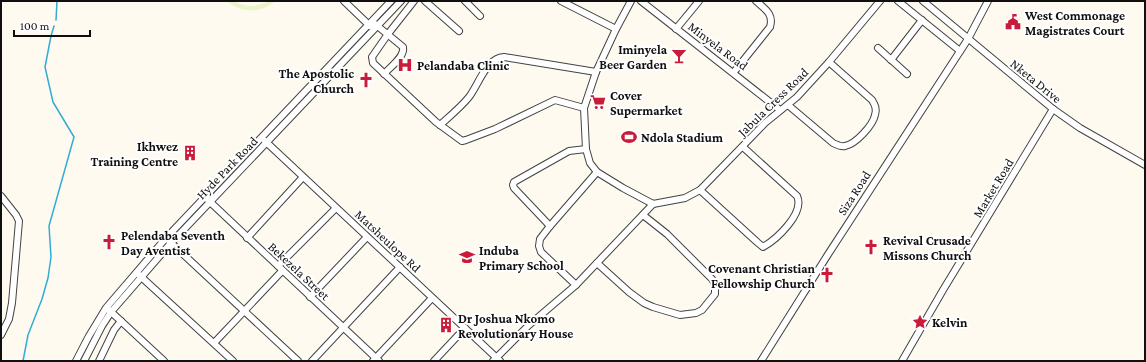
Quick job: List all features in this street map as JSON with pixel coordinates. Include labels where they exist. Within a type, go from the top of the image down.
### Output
[{"type":"street","points":[[344,1],[376,28],[388,34],[403,47],[404,50],[402,54],[384,74]]},
{"type":"street","name":"Hyde Park Road","points":[[84,361],[98,333],[112,312],[207,200],[391,1]]},
{"type":"street","name":"Hyde Park Road","points":[[264,140],[401,1]]},
{"type":"street","points":[[414,1],[388,34],[372,58],[372,61],[384,74],[440,125],[458,139],[466,140],[495,129],[555,100],[584,108]]},
{"type":"street","points":[[425,1],[459,32]]},
{"type":"street","points":[[465,1],[480,16]]},
{"type":"street","points":[[561,1],[616,29]]},
{"type":"street","points":[[496,360],[529,325],[576,285],[653,204],[597,172],[590,163],[586,149],[584,108],[596,72],[631,1]]},
{"type":"street","name":"Minyela Road","points":[[641,1],[734,72],[780,110]]},
{"type":"street","points":[[676,29],[699,1]]},
{"type":"street","points":[[734,72],[770,28],[771,20],[768,11],[756,1]]},
{"type":"street","name":"Jabula Cress Road","points":[[653,204],[685,198],[700,190],[765,123],[797,97],[829,62],[880,1]]},
{"type":"street","points":[[898,1],[960,51]]},
{"type":"street","name":"Nketa Drive","points":[[923,1],[1053,110],[1080,128],[1145,165]]},
{"type":"street","name":"Siza Road","points":[[761,361],[827,256],[968,39],[988,1]]},
{"type":"street","points":[[891,60],[922,20]]},
{"type":"street","points":[[878,48],[907,74]]},
{"type":"street","points":[[440,125],[469,97],[490,64],[498,57],[596,72]]},
{"type":"street","points":[[788,105],[833,143],[839,146],[850,144],[862,136],[874,120],[876,114],[875,104],[829,62]]},
{"type":"street","name":"Market Road","points":[[902,361],[1053,110]]},
{"type":"street","name":"Matsheulope Rd","points":[[264,140],[465,328],[496,360]]},
{"type":"street","points":[[700,190],[763,247],[779,235],[797,212],[799,199],[743,147]]},
{"type":"street","points":[[550,226],[514,188],[514,182],[569,152],[586,149]]},
{"type":"street","points":[[576,285],[541,252],[539,246],[540,239],[597,172]]},
{"type":"street","points":[[247,238],[303,177]]},
{"type":"street","points":[[1,196],[19,221],[12,303],[8,319],[1,335]]},
{"type":"street","name":"Hyde Park Road","points":[[76,361],[106,308],[166,238],[207,200]]},
{"type":"street","name":"Bekezela Street","points":[[207,200],[376,360]]},
{"type":"street","points":[[214,343],[280,268],[336,208]]},
{"type":"street","points":[[597,263],[629,292],[653,308],[680,315],[688,315],[696,314],[706,305],[715,294],[715,284],[667,234],[643,215]]},
{"type":"street","points":[[310,297],[367,237]]},
{"type":"street","points":[[166,238],[298,361]]},
{"type":"street","points":[[312,361],[400,267]]},
{"type":"street","points":[[136,272],[233,361]]},
{"type":"street","points":[[376,360],[432,298]]},
{"type":"street","points":[[106,308],[164,361]]},
{"type":"street","points":[[99,361],[120,321]]},
{"type":"street","points":[[434,361],[465,328]]},
{"type":"green space","points":[[227,1],[253,6],[275,1],[264,8],[257,10],[245,10],[238,8]]},
{"type":"waterway","points":[[56,20],[57,1]]},
{"type":"waterway","points":[[23,361],[28,335],[42,299],[48,278],[51,257],[49,226],[74,137],[53,102],[45,67],[54,26]]},
{"type":"place","name":"West Commonage Magistrates Court","points":[[1013,22]]},
{"type":"place","name":"Iminyela Beer Garden","points":[[679,56]]},
{"type":"place","name":"Pelandaba Clinic","points":[[405,65]]},
{"type":"place","name":"The Apostolic Church","points":[[366,80]]},
{"type":"place","name":"Cover Supermarket","points":[[598,102]]},
{"type":"place","name":"Ndola Stadium","points":[[629,137]]},
{"type":"place","name":"Ikhwez Training Centre","points":[[190,153]]},
{"type":"place","name":"Pelendaba Seventh Day Aventist","points":[[109,242]]},
{"type":"place","name":"Revival Crusade Missons Church","points":[[871,247]]},
{"type":"place","name":"Induba Primary School","points":[[467,257]]},
{"type":"place","name":"Covenant Christian Fellowship Church","points":[[827,275]]},
{"type":"place","name":"Kelvin","points":[[920,322]]},
{"type":"place","name":"Dr Joshua Nkomo Revolutionary House","points":[[446,325]]}]
